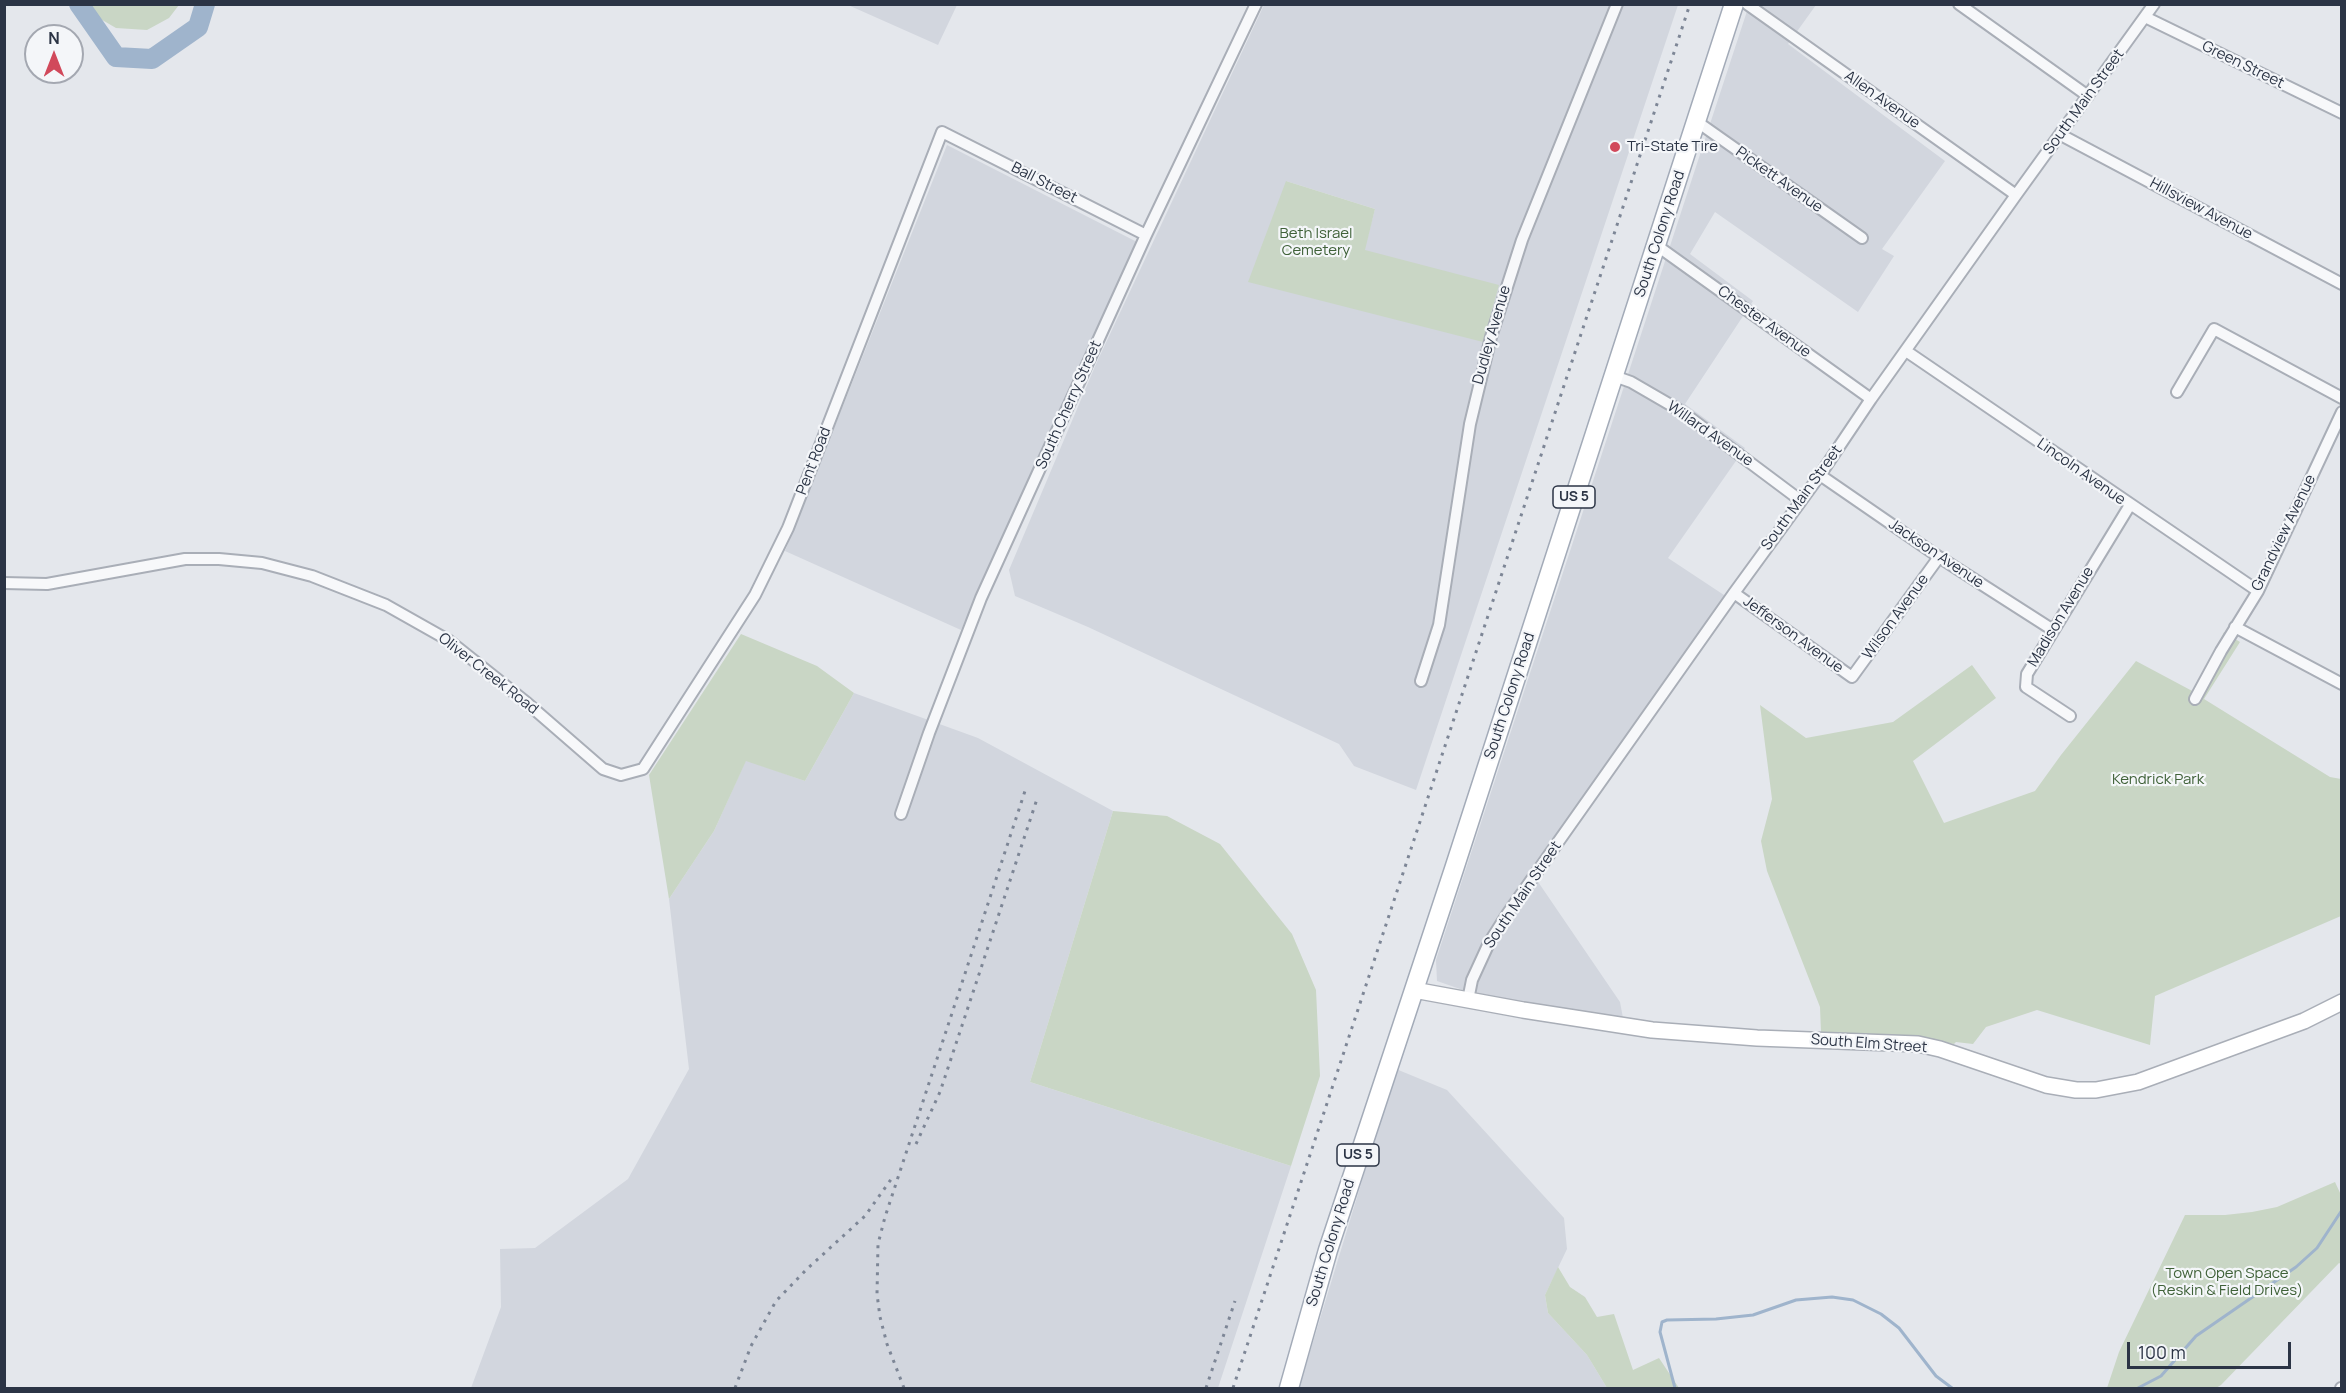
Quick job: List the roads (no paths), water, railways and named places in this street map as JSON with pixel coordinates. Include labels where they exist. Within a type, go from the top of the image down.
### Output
[{"type":"main road","name":"South Colony Road","points":[[1289,1389],[1328,1250],[1734,4]]},
{"type":"main road","name":"South Elm Street","points":[[1414,990],[1652,1030],[1757,1038],[1918,1044],[1950,1052],[2046,1085],[2076,1090],[2096,1090],[2138,1082],[2304,1020],[2342,1002]]},
{"type":"street","name":"South Cherry Street","points":[[901,814],[929,733],[981,598],[1146,235],[1256,4]]},
{"type":"street","name":"Dudley Avenue","points":[[1421,681],[1439,625],[1470,424],[1491,337],[1522,240],[1617,4]]},
{"type":"street","name":"Allen Avenue","points":[[1747,4],[2016,195]]},
{"type":"street","points":[[1959,4],[2088,96]]},
{"type":"street","name":"South Main Street","points":[[1468,1000],[1472,980],[1489,943],[1508,913],[1820,475],[1871,399],[2154,4]]},
{"type":"street","name":"Green Street","points":[[2145,17],[2342,113]]},
{"type":"street","name":"Pickett Avenue","points":[[1696,121],[1862,238]]},
{"type":"street","name":"Ball Street","points":[[942,132],[1146,235]]},
{"type":"street","name":"Pent Road","points":[[643,768],[755,595],[788,528],[942,132]]},
{"type":"street","name":"Hillsview Avenue","points":[[2061,135],[2342,284]]},
{"type":"street","name":"Chester Avenue","points":[[1656,245],[1871,399]]},
{"type":"street","points":[[2177,392],[2214,329],[2342,398]]},
{"type":"street","name":"Lincoln Avenue","points":[[1906,351],[2258,591]]},
{"type":"street","name":"Willard Avenue","points":[[1614,376],[1631,382],[1681,411],[1800,500]]},
{"type":"street","name":"Grandview Avenue","points":[[2196,699],[2221,651],[2258,591],[2342,412]]},
{"type":"street","name":"Jackson Avenue","points":[[1820,475],[1939,557],[2053,630]]},
{"type":"street","name":"Madison Avenue","points":[[2070,716],[2026,687],[2025,680],[2130,505]]},
{"type":"street","name":"Wilson Avenue","points":[[1852,677],[1939,557]]},
{"type":"street","name":"Oliver Creek Road","points":[[4,583],[47,584],[185,559],[262,563],[312,576],[386,605],[448,640],[603,768],[621,775],[643,768]]},
{"type":"street","name":"Jefferson Avenue","points":[[1734,593],[1852,677]]},
{"type":"street","points":[[2235,627],[2342,684]]},
{"type":"waterway","points":[[79,4],[116,57],[152,59],[198,27],[205,4]]},
{"type":"waterway","points":[[2138,1388],[2161,1376],[2196,1336],[2296,1267],[2317,1248],[2342,1210]]},
{"type":"waterway","points":[[1675,1388],[1660,1332],[1662,1322],[1753,1315],[1796,1300],[1832,1297],[1853,1300],[1881,1314],[1899,1328],[1936,1376],[1952,1388]]},
{"type":"railway","points":[[1233,1388],[1690,4]]},
{"type":"railway","points":[[904,1388],[887,1344],[880,1317],[877,1294],[878,1244],[1025,791]]},
{"type":"railway","points":[[916,1144],[940,1092],[1038,796]]},
{"type":"railway","points":[[735,1388],[751,1346],[776,1301],[865,1216],[892,1178]]},
{"type":"railway","points":[[1206,1388],[1235,1301]]},
{"type":"place","name":"Tri-State Tire","points":[[1615,147]]},
{"type":"park label","name":"Beth Israel Cemetery","points":[[1316,242]]},
{"type":"park label","name":"Kendrick Park","points":[[2158,780]]},
{"type":"park label","name":"Town Open Space (Reskin & Field Drives)","points":[[2227,1282]]}]
